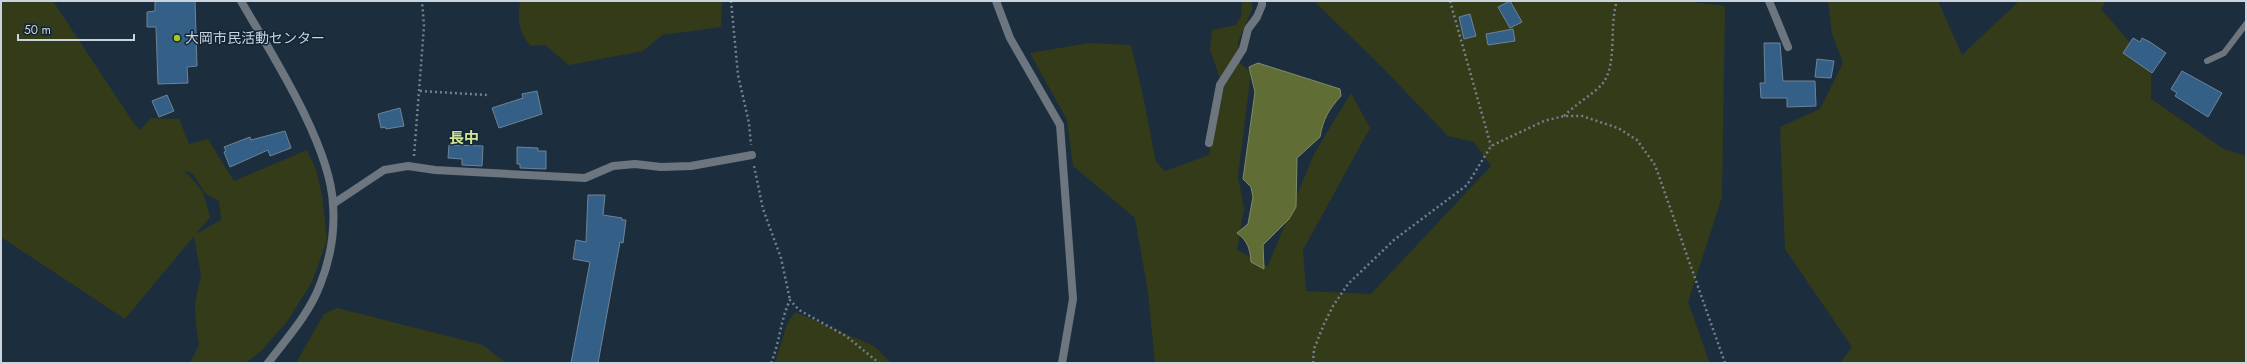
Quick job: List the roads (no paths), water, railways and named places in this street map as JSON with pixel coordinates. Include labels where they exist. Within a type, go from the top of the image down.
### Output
[{"type":"street","points":[[241,1],[289,86],[311,132],[321,155],[331,186],[333,204],[330,248],[320,285],[298,324],[268,363]]},
{"type":"street","points":[[996,1],[1010,38],[1060,125],[1073,299],[1062,363]]},
{"type":"street","points":[[1209,143],[1220,86],[1243,49],[1248,29],[1262,5],[1262,1]]},
{"type":"street","points":[[1769,1],[1788,46]]},
{"type":"street","points":[[333,204],[384,170],[413,166],[435,170],[585,178],[613,166],[635,164],[661,167],[691,166],[752,155]]},
{"type":"lane","points":[[2207,60],[2224,53],[2246,24]]},
{"type":"place","name":"大岡市民活動センター","points":[[177,38]]},
{"type":"district","name":"長中","points":[[464,138]]}]
